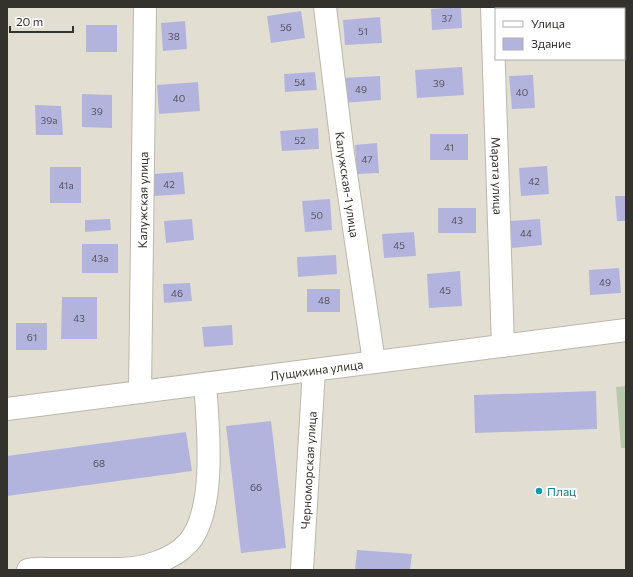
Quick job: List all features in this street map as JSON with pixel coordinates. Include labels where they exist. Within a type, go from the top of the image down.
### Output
[{"type":"street","name":"Калужская улица","points":[[140,392],[145,7]]},
{"type":"street","name":"Калужская-1 улица","points":[[325,7],[343,154],[374,362]]},
{"type":"street","name":"Марата улица","points":[[492,7],[503,346]]},
{"type":"street","name":"Лущихина улица","points":[[7,409],[626,330]]},
{"type":"street","name":"Черноморская улица","points":[[302,570],[314,370]]},
{"type":"street","points":[[28,570],[121,569],[155,562],[177,553],[188,543],[195,533],[201,516],[209,472],[210,452],[205,384]]},
{"type":"green space","points":[[626,386],[626,448],[621,448],[616,387]]},
{"type":"building","points":[[461,7],[462,28],[432,30],[431,9]]},
{"type":"building","points":[[301,11],[305,38],[271,43],[267,16]]},
{"type":"building","points":[[380,17],[382,43],[345,45],[343,20]]},
{"type":"building","points":[[185,21],[187,49],[163,51],[161,23]]},
{"type":"building","points":[[86,25],[117,25],[117,52],[86,52]]},
{"type":"building","points":[[462,67],[464,95],[417,98],[415,70]]},
{"type":"building","points":[[315,72],[317,90],[285,92],[284,74]]},
{"type":"building","points":[[533,75],[535,108],[512,109],[509,76]]},
{"type":"building","points":[[380,76],[381,100],[343,103],[341,78]]},
{"type":"building","points":[[198,82],[200,111],[159,114],[157,85]]},
{"type":"building","points":[[82,94],[112,95],[112,128],[82,127]]},
{"type":"building","points":[[35,105],[61,106],[63,135],[36,135]]},
{"type":"building","points":[[318,128],[319,149],[282,151],[280,131]]},
{"type":"building","points":[[430,134],[468,134],[468,160],[430,160]]},
{"type":"building","points":[[377,143],[379,173],[357,174],[355,145]]},
{"type":"building","points":[[547,166],[549,194],[521,196],[519,168]]},
{"type":"building","points":[[50,167],[81,167],[81,203],[50,203]]},
{"type":"building","points":[[183,172],[185,194],[154,196],[152,174]]},
{"type":"building","points":[[615,196],[626,196],[626,221],[617,221]]},
{"type":"building","points":[[330,199],[332,230],[305,232],[302,201]]},
{"type":"building","points":[[438,208],[476,208],[476,233],[438,233]]},
{"type":"building","points":[[110,219],[111,230],[85,232],[85,220]]},
{"type":"building","points":[[192,219],[194,240],[166,243],[164,221]]},
{"type":"building","points":[[540,219],[542,245],[512,248],[510,221]]},
{"type":"building","points":[[414,232],[416,256],[384,258],[382,234]]},
{"type":"building","points":[[82,244],[118,244],[118,273],[82,273]]},
{"type":"building","points":[[336,255],[337,274],[298,277],[297,257]]},
{"type":"building","points":[[619,268],[621,293],[590,295],[589,270]]},
{"type":"building","points":[[460,271],[462,306],[429,308],[427,274]]},
{"type":"building","points":[[190,283],[192,301],[164,303],[163,284]]},
{"type":"building","points":[[307,289],[340,289],[340,312],[307,312]]},
{"type":"building","points":[[62,297],[97,297],[97,339],[61,339]]},
{"type":"building","points":[[16,323],[47,323],[47,350],[16,350]]},
{"type":"building","points":[[232,325],[233,345],[204,347],[202,327]]},
{"type":"building","points":[[596,391],[597,429],[475,433],[474,395]]},
{"type":"building","points":[[271,421],[286,548],[241,553],[226,426]]},
{"type":"building","points":[[186,432],[192,471],[7,496],[7,456]]},
{"type":"building","points":[[357,550],[412,554],[410,570],[355,570]]},
{"type":"place","name":"Плац","points":[[539,491]]}]
